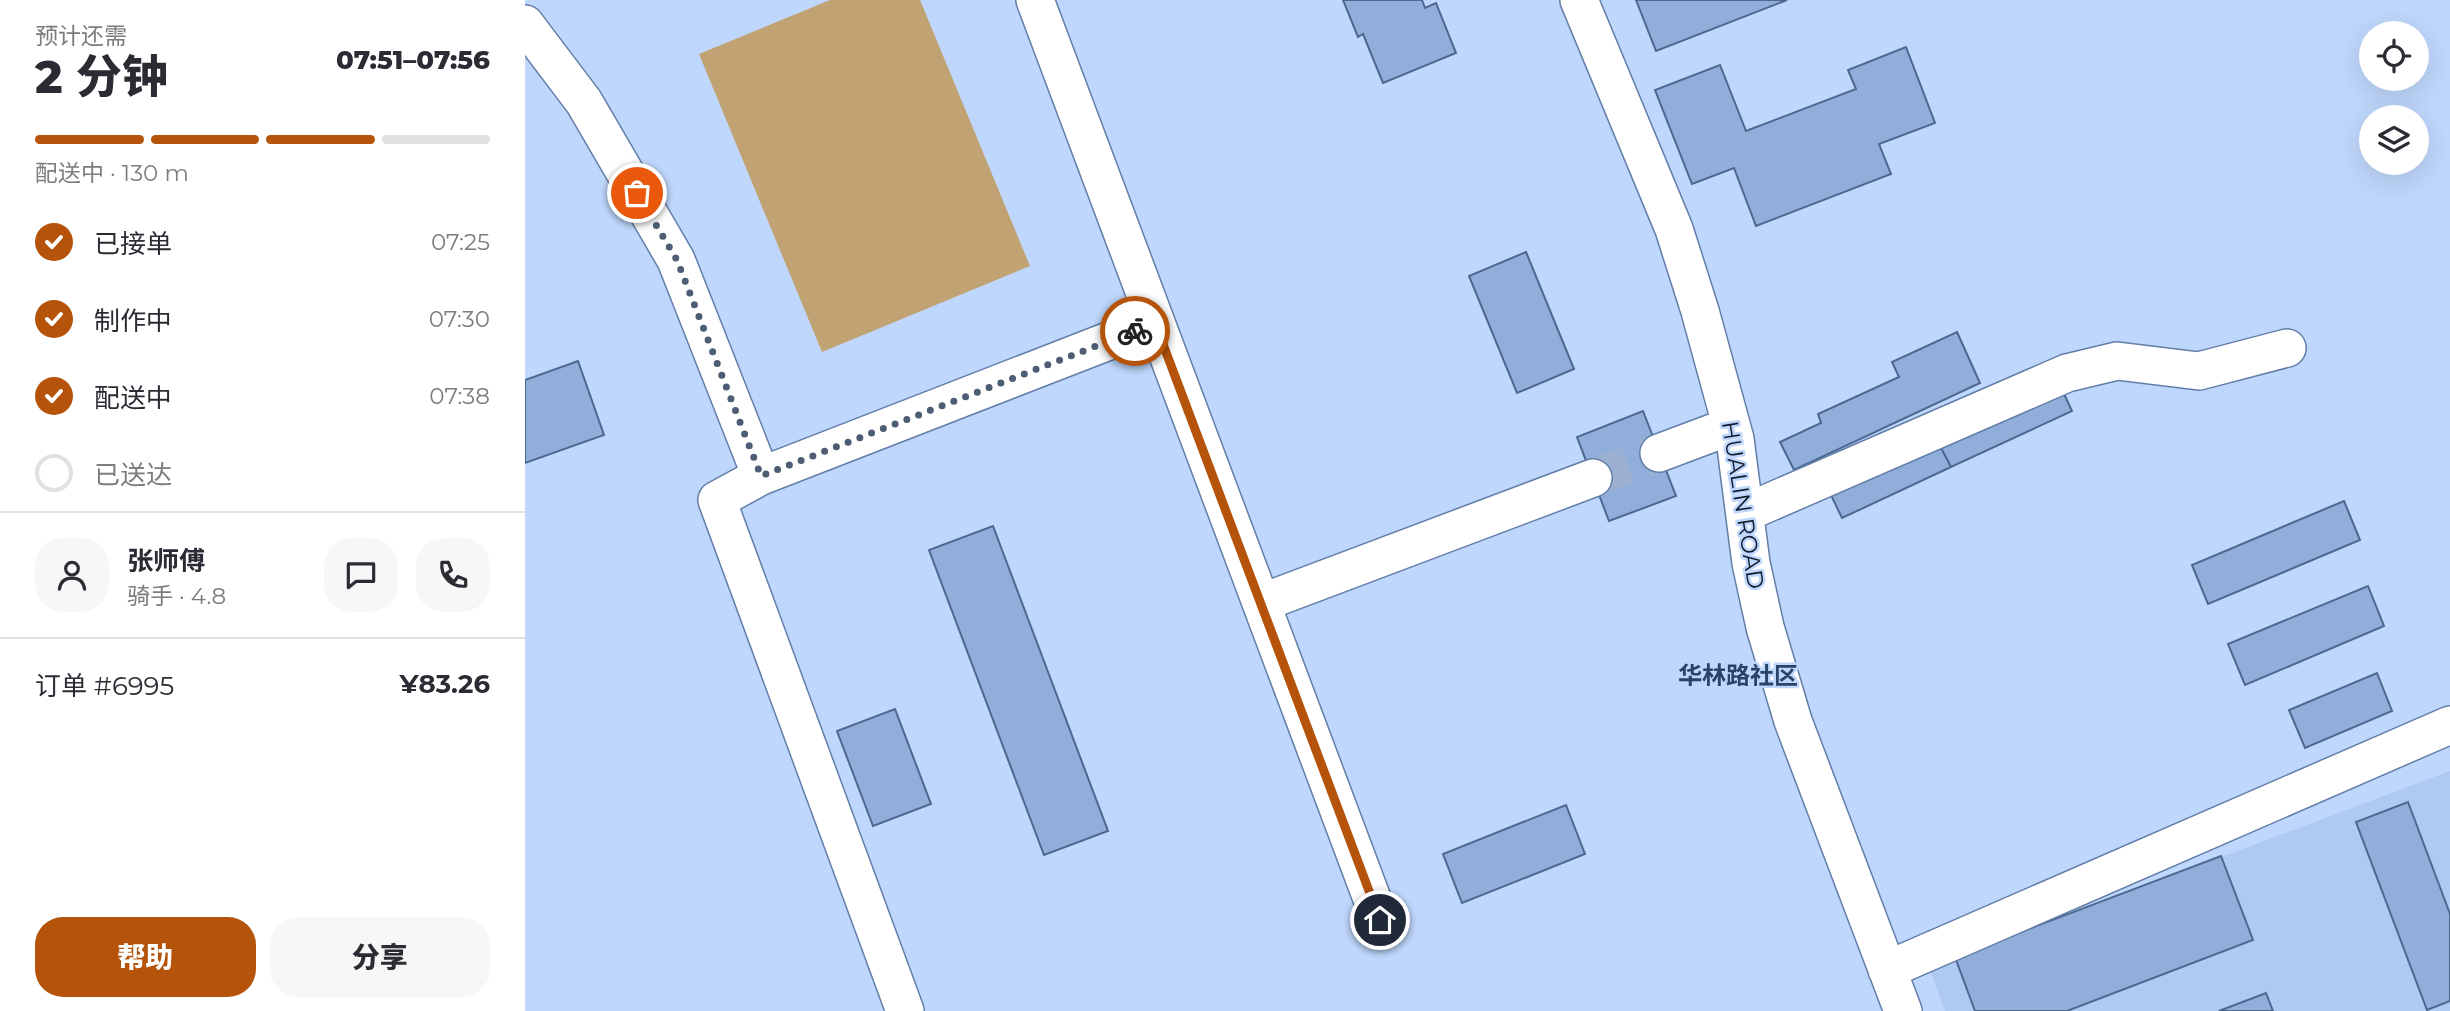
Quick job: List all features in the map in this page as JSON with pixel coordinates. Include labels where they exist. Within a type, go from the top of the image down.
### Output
[{"type":"street","points":[[1035,0],[1380,920]]},
{"type":"street","name":"HUALIN ROAD","points":[[1579,0],[1674,229],[1735,439],[1751,563],[1765,627],[1793,721],[1903,1011]]},
{"type":"street","points":[[525,24],[584,102],[677,260],[761,476]]},
{"type":"street","points":[[905,1011],[717,500],[761,476],[1155,323]]},
{"type":"street","points":[[1745,513],[2067,373],[2116,361],[2199,371],[2287,348]]},
{"type":"street","points":[[1659,453],[1731,426]]},
{"type":"street","points":[[1261,603],[1593,478]]},
{"type":"street","points":[[1887,970],[2450,725]]},
{"type":"shaded area","points":[[830,0],[920,0],[1030,266],[822,352],[699,54]]},
{"type":"shaded area","points":[[2450,771],[2450,1011],[1945,1011],[1929,967]]},
{"type":"building","points":[[1343,0],[1422,0],[1425,8],[1436,3],[1456,53],[1383,83],[1363,34],[1358,37]]},
{"type":"building","points":[[1636,0],[1787,0],[1656,51]]},
{"type":"building","points":[[1906,47],[1935,123],[1879,144],[1891,174],[1756,226],[1734,168],[1692,184],[1655,90],[1720,65],[1746,131],[1856,89],[1848,70]]},
{"type":"building","points":[[1526,252],[1574,369],[1517,393],[1469,276]]},
{"type":"building","points":[[1957,332],[1980,383],[1794,470],[1780,442],[1821,423],[1818,414],[1899,377],[1892,362]]},
{"type":"building","points":[[578,361],[604,435],[525,463],[525,380]]},
{"type":"building","points":[[2060,385],[2072,411],[1951,467],[1938,442]]},
{"type":"building","points":[[1643,411],[1676,496],[1609,521],[1577,437]]},
{"type":"building","points":[[1938,442],[1951,467],[1842,518],[1830,493]]},
{"type":"building","points":[[2344,501],[2360,540],[2208,604],[2192,565]]},
{"type":"building","points":[[993,526],[1108,831],[1044,855],[929,550]]},
{"type":"building","points":[[2368,586],[2384,626],[2245,685],[2228,644]]},
{"type":"building","points":[[2377,673],[2392,711],[2305,748],[2289,710]]},
{"type":"building","points":[[895,709],[931,804],[873,826],[837,731]]},
{"type":"building","points":[[2408,802],[2450,914],[2450,1001],[2427,1010],[2356,822]]},
{"type":"building","points":[[1566,805],[1585,854],[1462,903],[1443,854]]},
{"type":"building","points":[[2221,856],[2253,940],[2067,1011],[1975,1011],[1955,957]]},
{"type":"building","points":[[2266,993],[2273,1011],[2219,1011]]},
{"type":"tunnel","points":[[1593,478],[1659,453]]},
{"type":"way so far","points":[[637,193],[677,260],[761,476],[1135,331]]},
{"type":"district","name":"华林路社区","points":[[1738,676]]},
{"type":"route","points":[[1135,331],[1155,323],[1380,920]]}]
